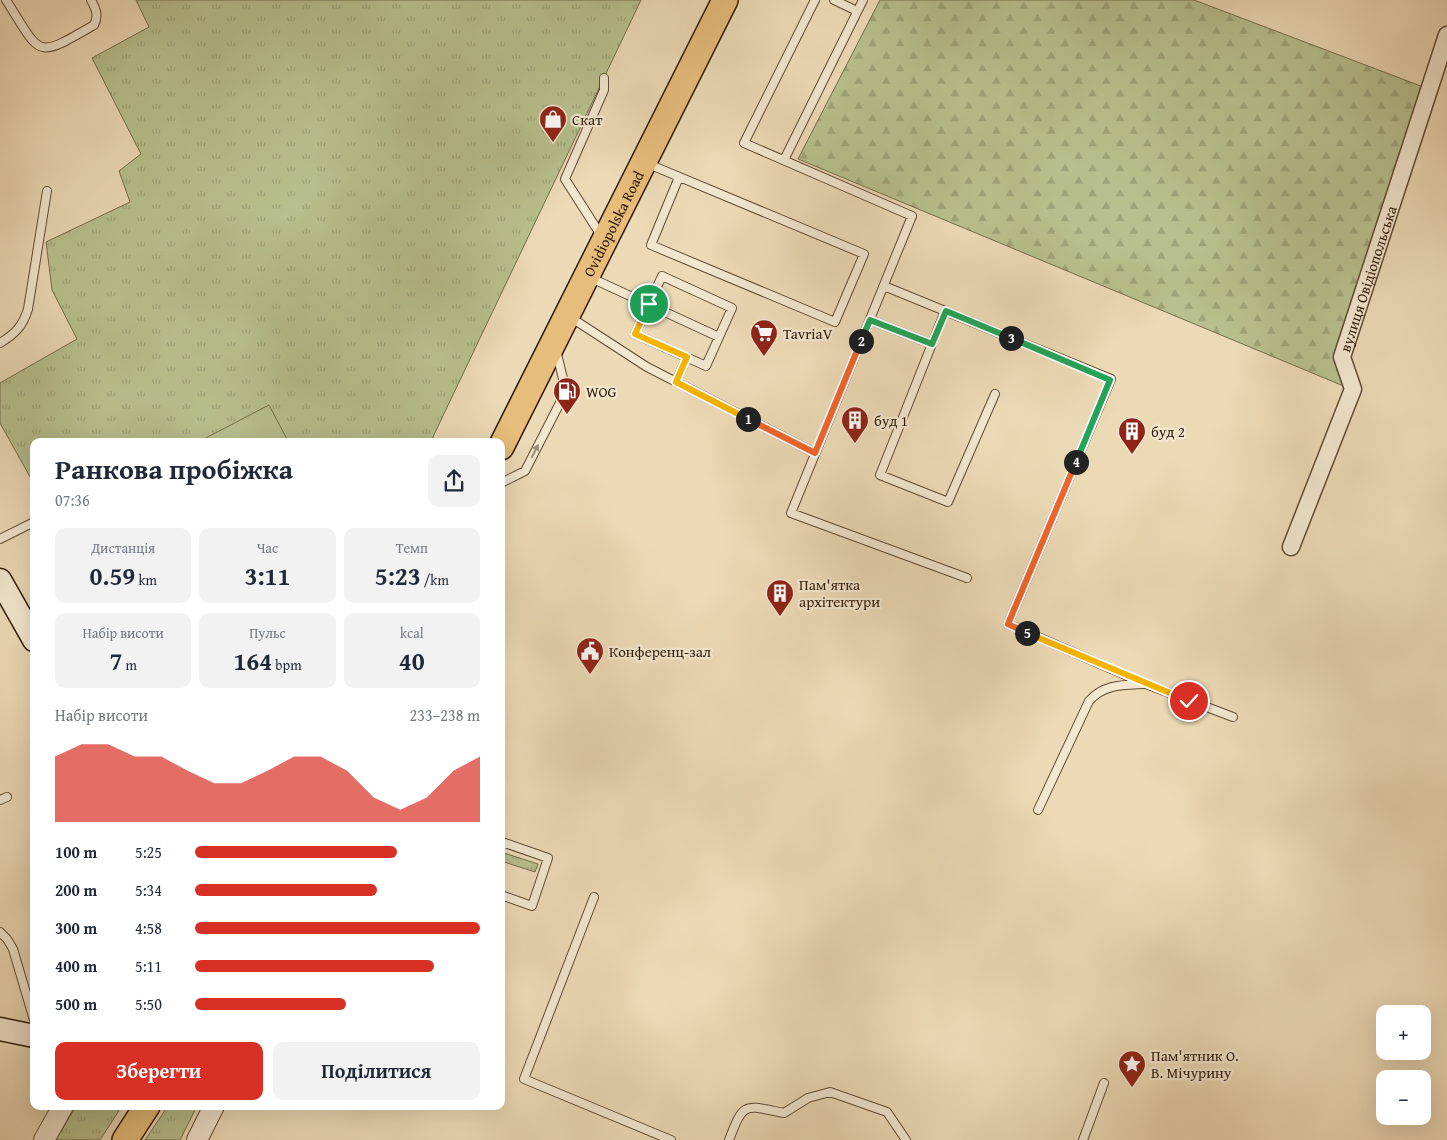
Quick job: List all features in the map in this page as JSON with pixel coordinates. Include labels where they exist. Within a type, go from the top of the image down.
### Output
[{"type":"main road","name":"Ovidiopolska Road","points":[[505,439],[725,0]]},
{"type":"main road","points":[[0,580],[30,633]]},
{"type":"main road","points":[[0,1030],[30,1035]]},
{"type":"main road","points":[[125,1140],[144,1110]]},
{"type":"street","name":"вулиця Овідіопольська","points":[[1291,547],[1353,389],[1342,357],[1447,35]]},
{"type":"street","points":[[44,1140],[62,1110]]},
{"type":"street","points":[[197,1140],[212,1110]]},
{"type":"lane","points":[[6,0],[35,45],[45,49],[55,47],[94,25],[97,19],[95,7],[90,0]]},
{"type":"lane","points":[[815,0],[744,143],[912,216],[791,513],[967,578]]},
{"type":"lane","points":[[834,0],[858,11]]},
{"type":"lane","points":[[784,160],[863,0]]},
{"type":"lane","points":[[604,78],[604,90],[566,179],[604,241]]},
{"type":"lane","points":[[644,162],[680,177],[864,254],[835,322],[651,245],[680,177]]},
{"type":"lane","points":[[0,343],[14,335],[24,322],[28,309],[47,191]]},
{"type":"lane","points":[[588,276],[719,337]]},
{"type":"lane","points":[[662,276],[732,308],[719,337],[706,366],[635,334],[662,276]]},
{"type":"lane","points":[[884,286],[1110,380],[1008,624],[1146,684],[1233,717]]},
{"type":"lane","points":[[946,311],[880,475],[948,502],[995,394]]},
{"type":"lane","points":[[567,316],[647,367],[815,453]]},
{"type":"lane","points":[[870,320],[932,344]]},
{"type":"lane","points":[[505,481],[525,471],[566,391],[554,341]]},
{"type":"lane","points":[[676,382],[687,357]]},
{"type":"lane","points":[[0,539],[30,524]]},
{"type":"lane","points":[[1038,810],[1089,701],[1096,694],[1117,685],[1146,684]]},
{"type":"lane","points":[[505,843],[548,858],[532,906],[505,897]]},
{"type":"lane","points":[[594,897],[524,1079],[672,1140]]},
{"type":"lane","points":[[0,932],[7,939],[12,949],[30,1007]]},
{"type":"lane","points":[[1084,1140],[1104,1083]]},
{"type":"lane","points":[[729,1140],[740,1113],[746,1109],[753,1107],[784,1113],[808,1098],[830,1092],[887,1112],[906,1140]]},
{"type":"green space","points":[[136,0],[641,0],[432,438],[30,438],[30,477],[0,423],[0,383],[77,339],[52,290],[46,242],[130,202],[119,171],[141,154],[92,58],[149,27]]},
{"type":"green space","points":[[880,0],[1194,0],[1426,88],[1335,356],[1346,387],[798,159]]},
{"type":"green space","points":[[269,405],[286,438],[206,438]]},
{"type":"green space","points":[[505,853],[538,864],[535,872],[505,862]]},
{"type":"green space","points":[[74,1110],[119,1110],[100,1140],[56,1140]]},
{"type":"green space","points":[[165,1110],[195,1110],[180,1140],[145,1140]]},
{"type":"place","name":"Скат","points":[[553,143]]},
{"type":"place","name":"TavriaV","points":[[764,357]]},
{"type":"place","name":"WOG","points":[[567,415]]},
{"type":"place","name":"буд 1","points":[[855,444]]},
{"type":"place","name":"буд 2","points":[[1132,455]]},
{"type":"place","name":"Пам'ятка архітектури","points":[[780,617]]},
{"type":"place","name":"Конференц-зал","points":[[590,675]]},
{"type":"place","name":"Пам'ятник О. В. Мічурину","points":[[1132,1088]]},
{"type":"route","points":[[649,304],[635,334],[687,357],[676,382],[815,453],[870,320],[932,344],[946,311],[1110,380],[1008,624],[1189,701]]}]
